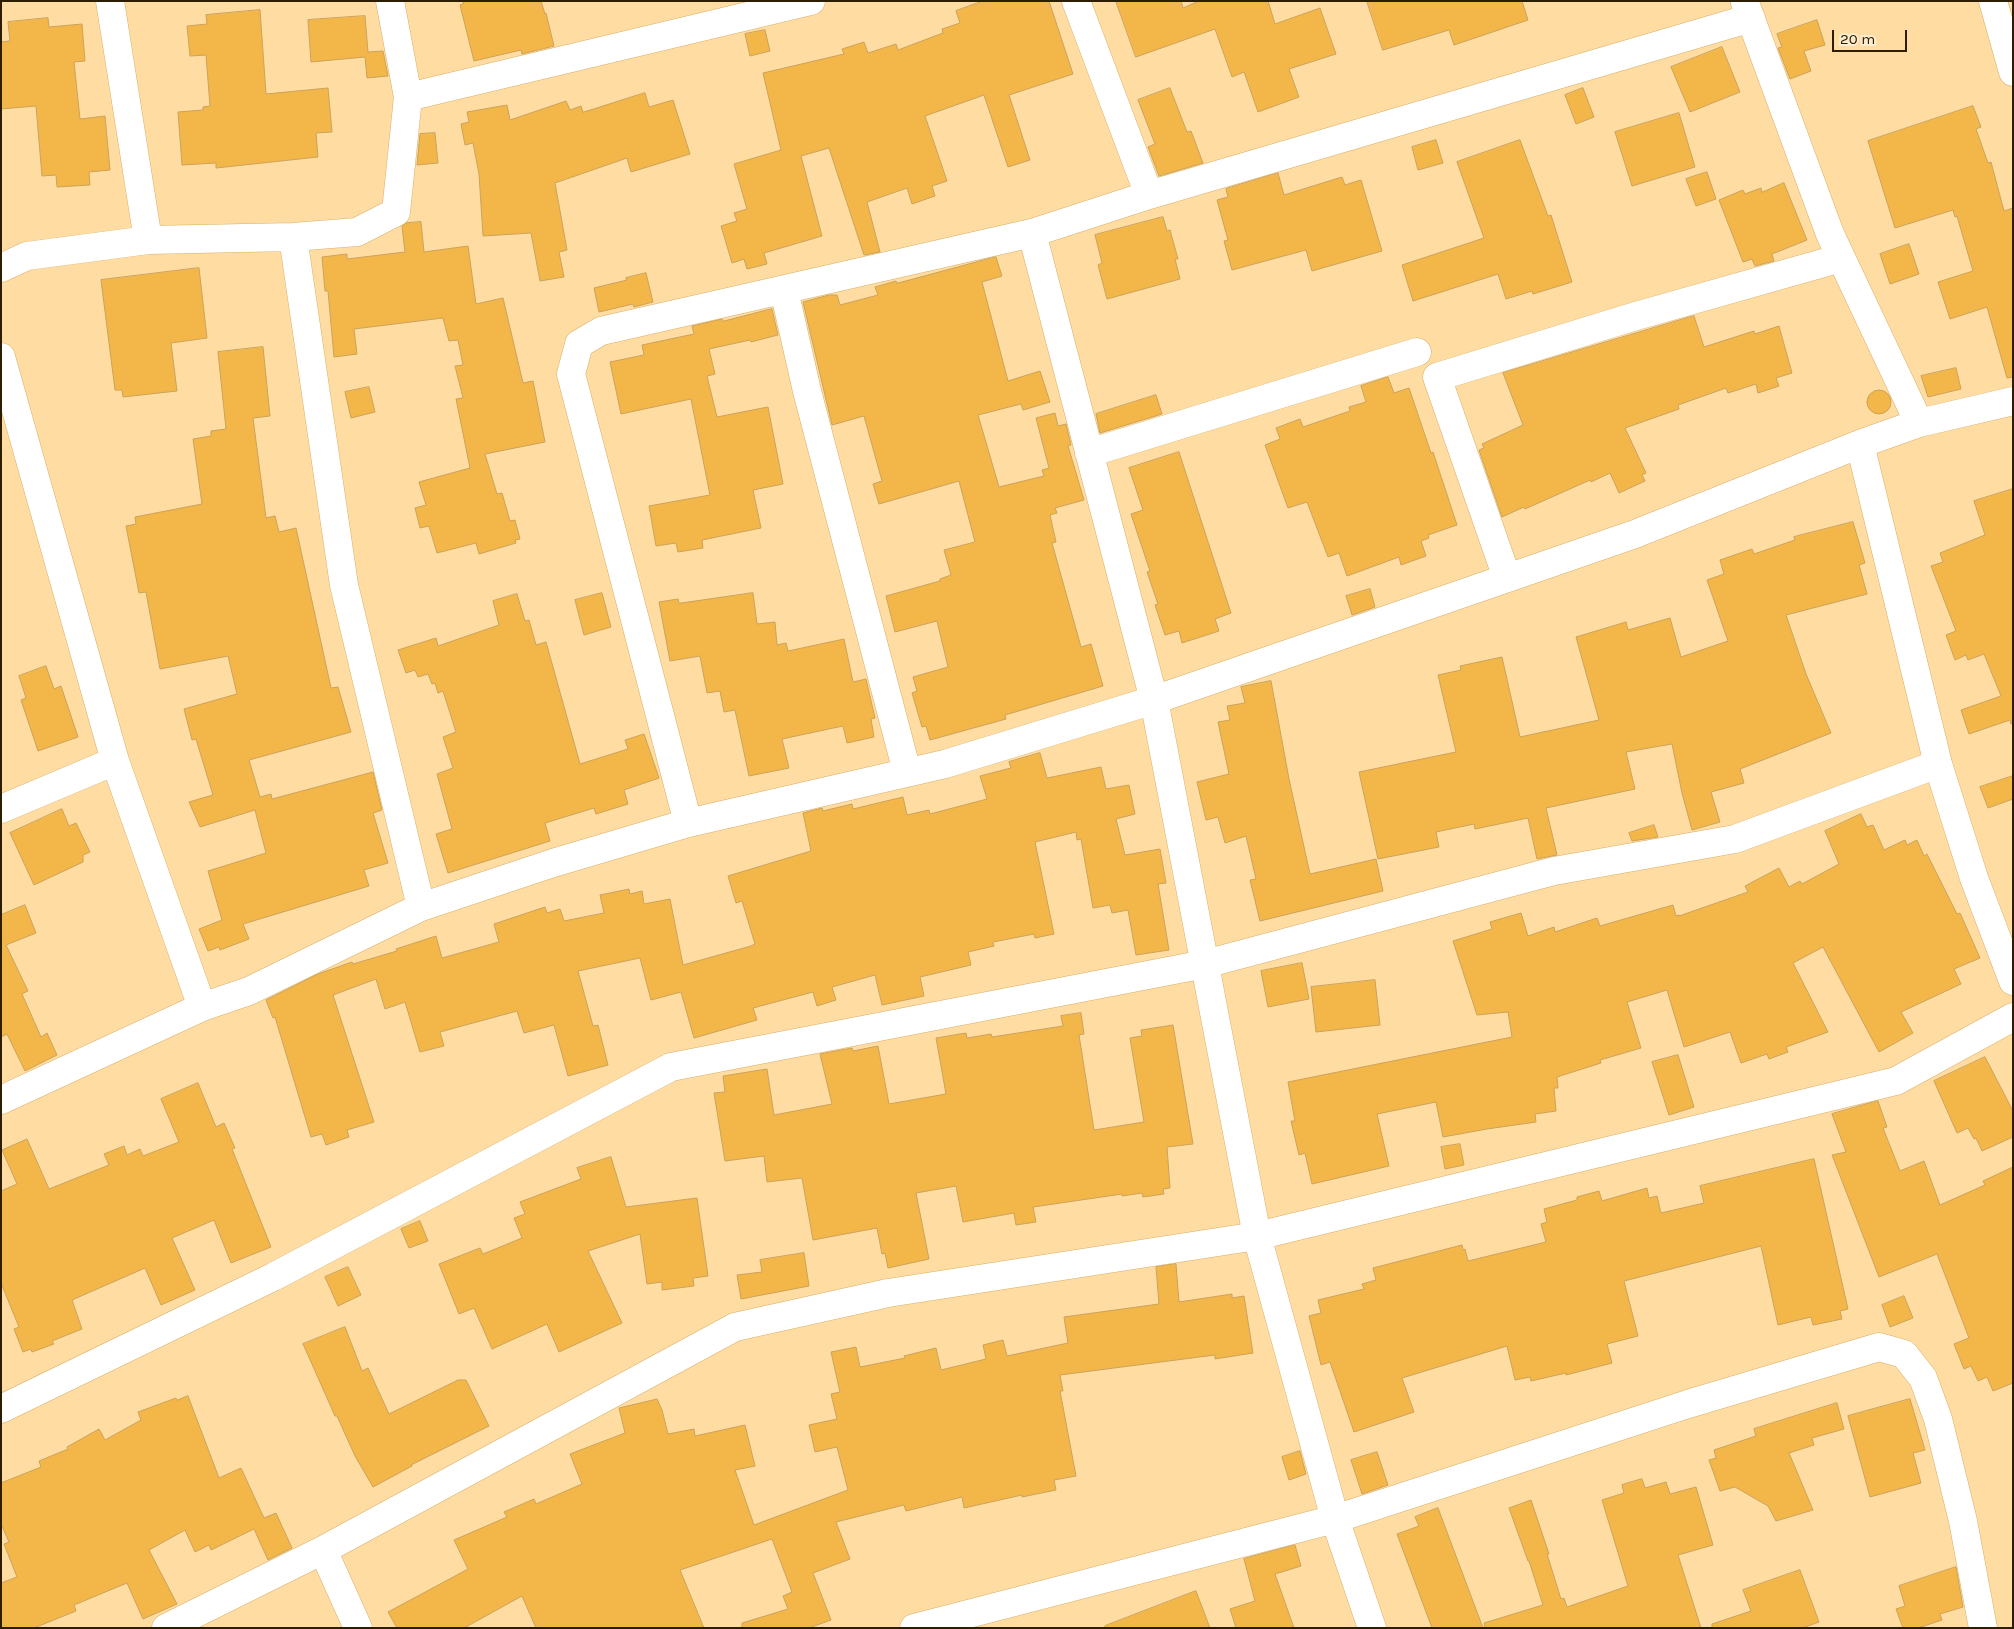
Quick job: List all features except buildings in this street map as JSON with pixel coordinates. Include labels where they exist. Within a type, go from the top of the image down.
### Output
[{"type":"street","points":[[110,1],[148,240]]},
{"type":"street","points":[[1,268],[27,256],[148,240],[293,237],[357,232],[396,212],[408,97],[390,1]]},
{"type":"street","points":[[408,97],[811,1]]},
{"type":"street","points":[[1076,1],[1149,195]]},
{"type":"street","points":[[1993,1],[2013,72]]},
{"type":"street","points":[[688,823],[571,374],[579,344],[601,330],[1032,233],[1748,10],[1830,234],[1919,423]]},
{"type":"street","points":[[1032,233],[1154,700],[1258,1236],[1334,1519],[1372,1628]]},
{"type":"street","points":[[293,237],[344,585],[421,907]]},
{"type":"street","points":[[1507,578],[1437,377],[1636,316],[1841,258]]},
{"type":"street","points":[[784,290],[807,391],[908,772]]},
{"type":"street","points":[[1089,453],[1417,352]]},
{"type":"street","points":[[1,357],[115,761],[202,1007]]},
{"type":"street","points":[[1,1100],[202,1007],[249,991],[421,907],[553,863],[688,823],[945,764],[1154,700],[1635,534],[1860,444],[1919,423],[2013,401]]},
{"type":"street","points":[[1860,444],[1938,764],[1974,878],[2013,981]]},
{"type":"street","points":[[1,809],[115,761]]},
{"type":"street","points":[[1,1409],[273,1277],[670,1067],[1205,964],[1554,872],[1735,840],[1938,764]]},
{"type":"street","points":[[166,1628],[323,1550],[735,1327],[888,1293],[1258,1236],[1896,1081],[2013,1017]]},
{"type":"street","points":[[914,1628],[1334,1519],[1688,1404],[1879,1347],[1904,1354],[1923,1378],[1926,1386],[1938,1419],[1964,1521],[1983,1628]]},
{"type":"street","points":[[323,1550],[358,1628]]}]
